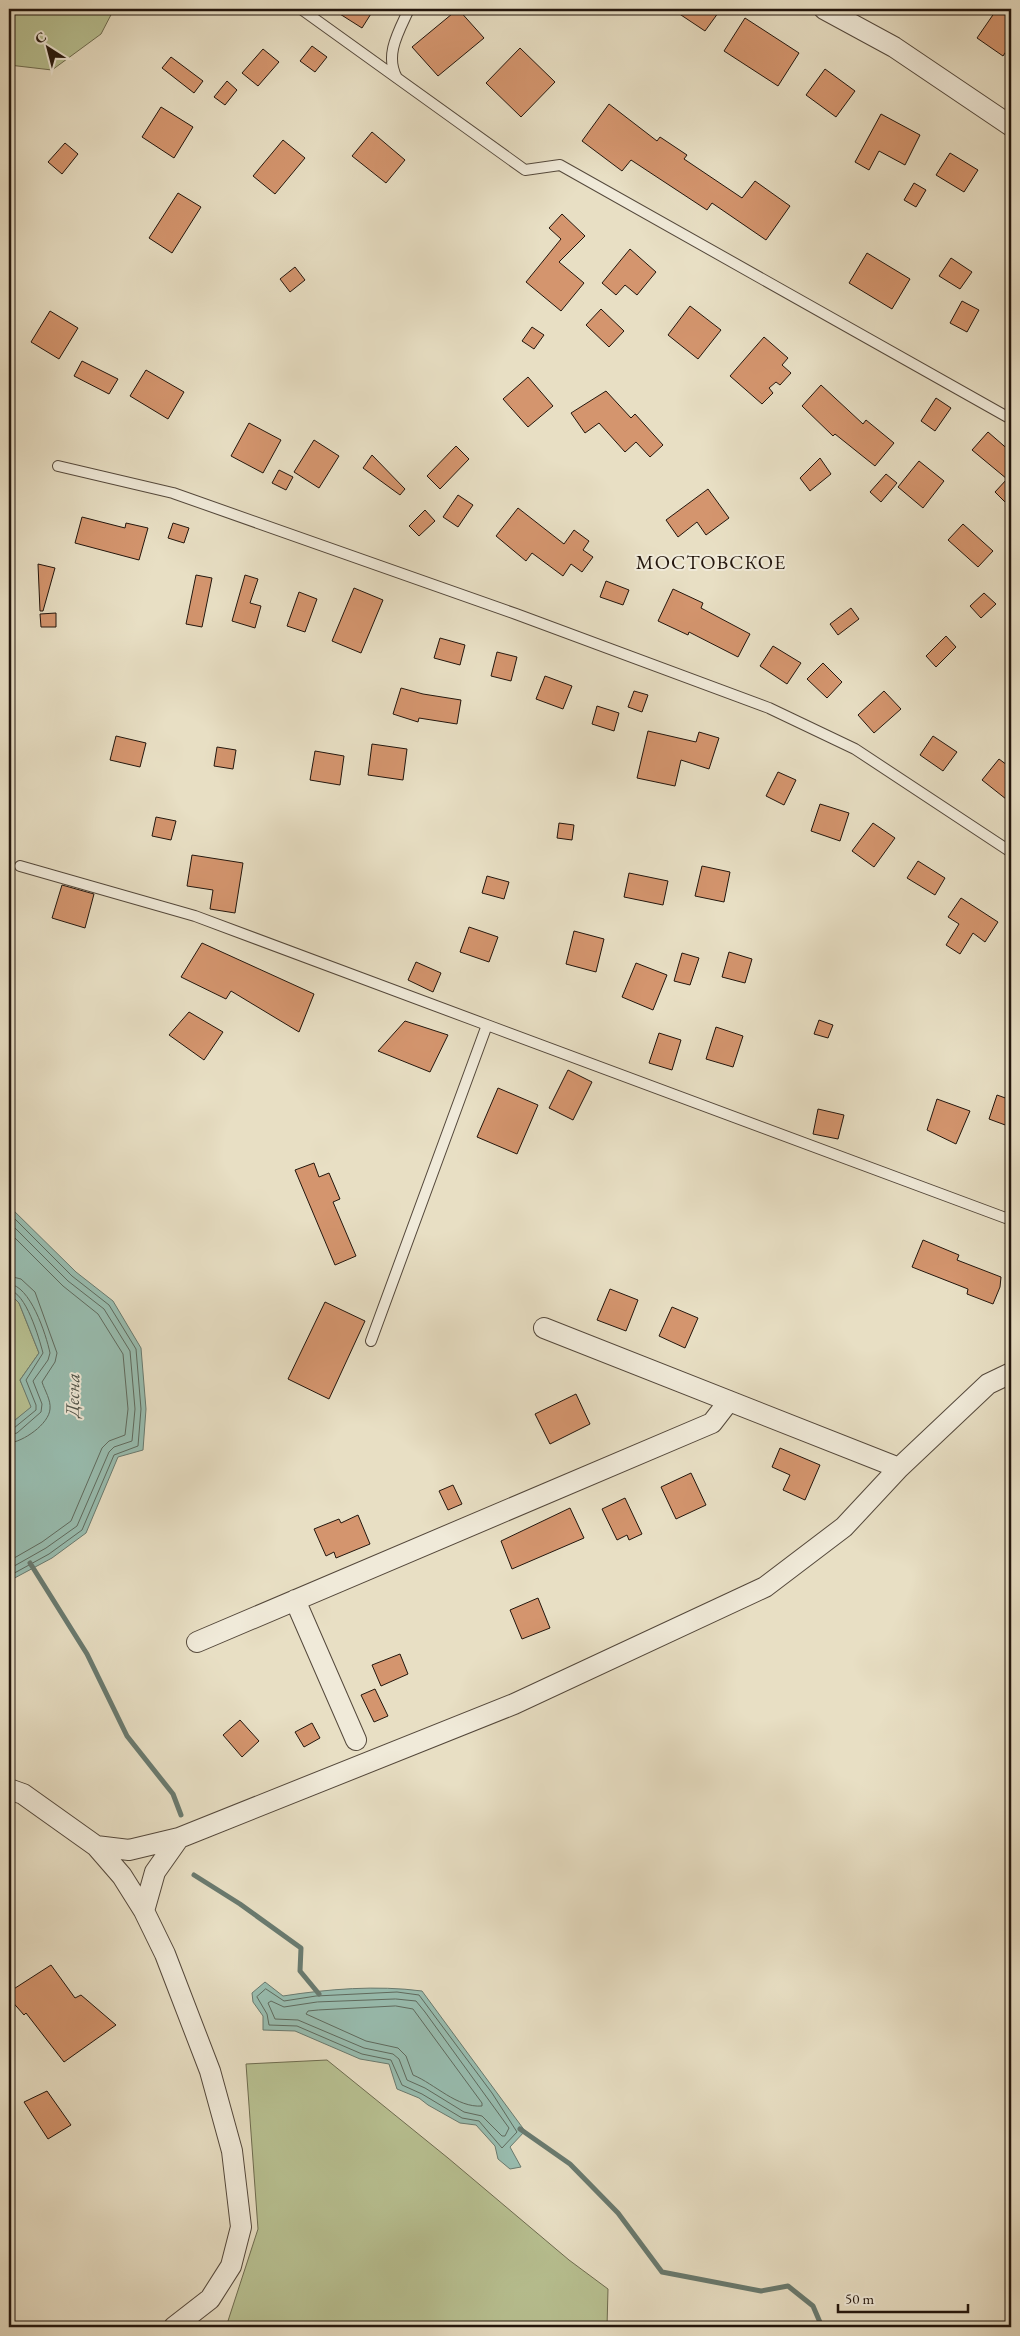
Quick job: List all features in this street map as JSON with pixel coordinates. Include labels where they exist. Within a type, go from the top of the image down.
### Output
[{"type":"street","points":[[824,9],[894,47],[1011,126]]},
{"type":"street","points":[[544,1328],[899,1468]]},
{"type":"street","points":[[96,1846],[129,1850],[179,1838],[514,1704],[764,1587],[844,1527],[899,1468],[988,1384],[1011,1373]]},
{"type":"street","points":[[197,1642],[712,1423],[730,1402]]},
{"type":"street","points":[[294,1600],[356,1740]]},
{"type":"street","points":[[9,1789],[23,1794],[96,1846],[122,1876],[144,1910],[165,1954],[210,2071],[232,2151],[241,2227],[231,2266],[210,2299],[174,2327]]},
{"type":"street","points":[[144,1910],[156,1872],[179,1838]]},
{"type":"lane","points":[[301,9],[525,170],[560,165],[1011,419]]},
{"type":"lane","points":[[398,80],[392,69],[391,56],[394,41],[409,9]]},
{"type":"lane","points":[[58,466],[173,493],[516,614],[768,708],[855,749],[1011,852]]},
{"type":"lane","points":[[20,866],[195,916],[1011,1220]]},
{"type":"lane","points":[[371,1341],[487,1025]]},
{"type":"green space","points":[[9,9],[114,9],[101,34],[52,70],[9,65]]},
{"type":"green space","points":[[9,1293],[19,1303],[39,1353],[20,1380],[32,1407],[9,1425]]},
{"type":"green space","points":[[327,2060],[448,2158],[569,2260],[608,2289],[607,2327],[226,2327],[258,2229],[246,2064]]},
{"type":"water","name":"Десна","points":[[9,1206],[76,1272],[113,1301],[141,1348],[146,1409],[143,1450],[118,1457],[86,1533],[52,1558],[9,1581],[9,1425],[31,1407],[20,1380],[39,1353],[19,1303],[9,1293]]},
{"type":"water","points":[[265,1982],[283,1996],[317,1991],[352,1989],[388,1988],[422,1991],[525,2131],[510,2147],[521,2167],[510,2169],[498,2159],[495,2146],[476,2125],[460,2123],[419,2098],[397,2089],[389,2064],[360,2059],[295,2031],[263,2030],[263,2016],[253,2002],[252,1993]]},
{"type":"building","points":[[332,9],[374,9],[362,28]]},
{"type":"building","points":[[458,9],[484,38],[438,76],[412,47]]},
{"type":"building","points":[[672,9],[721,9],[705,31]]},
{"type":"building","points":[[997,9],[1011,17],[1011,44],[1003,56],[977,38]]},
{"type":"building","points":[[745,18],[799,53],[778,86],[724,51]]},
{"type":"building","points":[[312,46],[327,57],[315,72],[300,61]]},
{"type":"building","points":[[520,48],[555,82],[521,117],[486,83]]},
{"type":"building","points":[[263,49],[279,62],[258,86],[242,73]]},
{"type":"building","points":[[171,57],[203,81],[194,93],[162,68]]},
{"type":"building","points":[[825,69],[855,91],[836,117],[806,95]]},
{"type":"building","points":[[227,81],[237,90],[225,105],[214,97]]},
{"type":"building","points":[[609,104],[657,141],[660,137],[687,155],[684,159],[742,198],[755,181],[790,206],[766,240],[712,203],[707,210],[631,160],[622,171],[582,141]]},
{"type":"building","points":[[161,107],[193,127],[174,158],[142,137]]},
{"type":"building","points":[[881,114],[920,135],[905,165],[879,151],[869,170],[855,162]]},
{"type":"building","points":[[372,132],[405,160],[386,183],[352,156]]},
{"type":"building","points":[[283,140],[305,158],[275,194],[253,176]]},
{"type":"building","points":[[65,143],[78,154],[62,174],[48,162]]},
{"type":"building","points":[[950,153],[978,170],[964,192],[936,175]]},
{"type":"building","points":[[914,183],[926,190],[916,207],[904,200]]},
{"type":"building","points":[[178,193],[201,207],[172,253],[149,238]]},
{"type":"building","points":[[562,214],[585,236],[559,262],[584,283],[561,311],[526,282],[561,239],[549,228]]},
{"type":"building","points":[[630,249],[656,272],[637,295],[625,285],[616,295],[602,283]]},
{"type":"building","points":[[867,253],[910,279],[892,309],[849,283]]},
{"type":"building","points":[[951,258],[972,272],[960,289],[939,276]]},
{"type":"building","points":[[295,267],[305,280],[290,292],[280,279]]},
{"type":"building","points":[[962,301],[979,310],[967,332],[950,323]]},
{"type":"building","points":[[690,306],[721,330],[698,359],[668,335]]},
{"type":"building","points":[[601,309],[624,331],[609,347],[586,325]]},
{"type":"building","points":[[50,311],[78,328],[59,359],[31,342]]},
{"type":"building","points":[[532,327],[544,335],[534,349],[522,341]]},
{"type":"building","points":[[764,337],[788,358],[782,365],[791,373],[780,385],[776,382],[769,388],[773,393],[762,404],[730,376]]},
{"type":"building","points":[[82,361],[118,379],[109,394],[74,376]]},
{"type":"building","points":[[146,370],[184,392],[168,419],[130,396]]},
{"type":"building","points":[[528,377],[553,406],[528,427],[503,399]]},
{"type":"building","points":[[821,385],[863,424],[866,420],[894,443],[875,466],[835,434],[833,436],[802,406]]},
{"type":"building","points":[[606,391],[631,418],[635,414],[663,445],[650,457],[636,442],[625,452],[599,423],[585,433],[571,413]]},
{"type":"building","points":[[936,398],[951,408],[935,431],[921,421]]},
{"type":"building","points":[[249,423],[281,440],[263,473],[231,456]]},
{"type":"building","points":[[988,432],[1011,452],[1011,508],[995,492],[1007,479],[972,450]]},
{"type":"building","points":[[314,440],[339,456],[319,488],[294,472]]},
{"type":"building","points":[[456,446],[469,459],[440,489],[427,476]]},
{"type":"building","points":[[372,455],[405,489],[400,495],[363,468]]},
{"type":"building","points":[[820,458],[831,474],[810,491],[800,478]]},
{"type":"building","points":[[919,461],[944,481],[923,508],[898,487]]},
{"type":"building","points":[[279,470],[293,477],[286,490],[272,483]]},
{"type":"building","points":[[886,474],[897,483],[881,502],[870,492]]},
{"type":"building","points":[[708,489],[729,518],[706,535],[697,522],[678,537],[666,520]]},
{"type":"building","points":[[458,495],[473,505],[458,527],[443,517]]},
{"type":"building","points":[[518,508],[564,544],[574,530],[589,541],[583,550],[593,557],[582,572],[571,564],[563,576],[532,553],[526,561],[496,536]]},
{"type":"building","points":[[425,510],[435,521],[419,536],[409,526]]},
{"type":"building","points":[[82,517],[125,528],[126,523],[148,528],[139,560],[75,543]]},
{"type":"building","points":[[173,523],[189,528],[184,543],[168,538]]},
{"type":"building","points":[[963,524],[993,551],[978,567],[948,540]]},
{"type":"building","points":[[38,564],[55,568],[43,611],[40,611]]},
{"type":"building","points":[[196,575],[212,578],[202,627],[186,624]]},
{"type":"building","points":[[245,575],[258,579],[250,603],[261,606],[255,628],[232,621]]},
{"type":"building","points":[[606,581],[629,590],[623,605],[600,597]]},
{"type":"building","points":[[354,588],[383,600],[361,653],[332,641]]},
{"type":"building","points":[[673,589],[703,603],[701,608],[750,634],[738,657],[689,632],[688,635],[658,621]]},
{"type":"building","points":[[299,592],[317,599],[305,632],[287,626]]},
{"type":"building","points":[[984,593],[996,604],[981,618],[970,606]]},
{"type":"building","points":[[851,608],[859,619],[838,635],[830,624]]},
{"type":"building","points":[[56,613],[56,627],[41,627],[40,614]]},
{"type":"building","points":[[946,636],[956,647],[936,667],[926,656]]},
{"type":"building","points":[[440,638],[465,645],[460,665],[434,658]]},
{"type":"building","points":[[773,646],[801,663],[787,684],[760,666]]},
{"type":"building","points":[[497,652],[517,657],[511,681],[491,676]]},
{"type":"building","points":[[823,663],[842,682],[827,698],[807,679]]},
{"type":"building","points":[[545,676],[572,686],[563,709],[536,699]]},
{"type":"building","points":[[401,688],[423,694],[461,700],[457,724],[419,718],[418,722],[393,714]]},
{"type":"building","points":[[634,691],[648,695],[642,712],[628,707]]},
{"type":"building","points":[[884,691],[901,709],[874,733],[858,715]]},
{"type":"building","points":[[597,706],[619,713],[614,731],[592,724]]},
{"type":"building","points":[[648,731],[696,742],[699,732],[719,738],[709,769],[681,760],[675,786],[637,778]]},
{"type":"building","points":[[116,736],[146,743],[140,767],[110,760]]},
{"type":"building","points":[[933,736],[957,752],[943,771],[920,755]]},
{"type":"building","points":[[372,744],[407,749],[403,780],[368,775]]},
{"type":"building","points":[[217,747],[236,750],[233,769],[214,766]]},
{"type":"building","points":[[315,751],[344,756],[340,785],[310,780]]},
{"type":"building","points":[[999,759],[1011,768],[1011,803],[982,780]]},
{"type":"building","points":[[778,772],[796,780],[784,805],[766,796]]},
{"type":"building","points":[[820,804],[849,813],[840,841],[811,831]]},
{"type":"building","points":[[156,817],[176,821],[171,840],[152,836]]},
{"type":"building","points":[[559,823],[574,825],[572,840],[557,838]]},
{"type":"building","points":[[873,823],[895,838],[874,867],[852,851]]},
{"type":"building","points":[[192,855],[243,863],[235,913],[210,909],[213,890],[187,886]]},
{"type":"building","points":[[918,861],[945,878],[935,895],[907,878]]},
{"type":"building","points":[[702,866],[730,872],[724,902],[695,896]]},
{"type":"building","points":[[629,873],[668,881],[663,905],[624,897]]},
{"type":"building","points":[[487,876],[509,882],[504,899],[482,893]]},
{"type":"building","points":[[62,885],[94,894],[85,928],[52,918]]},
{"type":"building","points":[[961,898],[998,922],[985,942],[973,933],[960,954],[946,945],[959,924],[948,917]]},
{"type":"building","points":[[469,927],[498,937],[489,962],[460,952]]},
{"type":"building","points":[[574,931],[604,939],[596,972],[566,964]]},
{"type":"building","points":[[202,943],[314,994],[299,1032],[231,991],[226,999],[181,977]]},
{"type":"building","points":[[729,952],[752,959],[745,983],[722,977]]},
{"type":"building","points":[[682,953],[699,958],[690,985],[674,981]]},
{"type":"building","points":[[416,962],[441,973],[433,992],[408,980]]},
{"type":"building","points":[[636,963],[667,975],[653,1010],[622,997]]},
{"type":"building","points":[[189,1012],[223,1032],[204,1060],[169,1035]]},
{"type":"building","points":[[819,1020],[833,1025],[828,1038],[814,1034]]},
{"type":"building","points":[[405,1021],[448,1035],[430,1072],[378,1051]]},
{"type":"building","points":[[716,1027],[743,1036],[733,1067],[706,1059]]},
{"type":"building","points":[[659,1033],[681,1040],[672,1070],[649,1063]]},
{"type":"building","points":[[568,1070],[592,1082],[573,1120],[549,1108]]},
{"type":"building","points":[[498,1088],[538,1105],[517,1154],[477,1137]]},
{"type":"building","points":[[997,1095],[1011,1100],[1011,1118],[1008,1126],[989,1119]]},
{"type":"building","points":[[937,1099],[970,1111],[956,1144],[927,1130]]},
{"type":"building","points":[[818,1109],[844,1115],[838,1139],[813,1134]]},
{"type":"building","points":[[314,1163],[319,1177],[329,1173],[340,1199],[333,1202],[356,1256],[335,1265],[295,1170]]},
{"type":"building","points":[[923,1240],[959,1255],[957,1260],[1001,1277],[1000,1287],[993,1304],[967,1294],[968,1289],[912,1267]]},
{"type":"building","points":[[610,1289],[638,1300],[626,1331],[597,1320]]},
{"type":"building","points":[[325,1302],[365,1321],[329,1399],[288,1379]]},
{"type":"building","points":[[672,1307],[698,1318],[685,1348],[659,1336]]},
{"type":"building","points":[[576,1394],[590,1424],[550,1444],[535,1414]]},
{"type":"building","points":[[780,1448],[820,1465],[805,1500],[783,1490],[790,1475],[772,1467]]},
{"type":"building","points":[[691,1473],[706,1505],[676,1519],[661,1487]]},
{"type":"building","points":[[453,1485],[462,1504],[448,1510],[439,1491]]},
{"type":"building","points":[[625,1498],[642,1534],[629,1540],[627,1535],[617,1540],[602,1509]]},
{"type":"building","points":[[570,1508],[584,1538],[512,1569],[501,1541]]},
{"type":"building","points":[[358,1515],[370,1544],[336,1558],[334,1552],[326,1556],[314,1529],[339,1519],[341,1523]]},
{"type":"building","points":[[538,1598],[550,1628],[522,1639],[510,1610]]},
{"type":"building","points":[[400,1654],[408,1674],[381,1686],[372,1665]]},
{"type":"building","points":[[375,1689],[388,1716],[374,1722],[361,1695]]},
{"type":"building","points":[[240,1720],[259,1741],[242,1757],[223,1735]]},
{"type":"building","points":[[312,1723],[320,1738],[304,1747],[295,1732]]},
{"type":"building","points":[[51,1965],[75,1998],[81,1995],[116,2025],[64,2062],[26,2013],[24,2015],[9,1998],[9,1992]]},
{"type":"building","points":[[47,2091],[71,2125],[48,2139],[24,2102]]},
{"type":"waterway","points":[[30,1563],[87,1654],[127,1736],[173,1794],[181,1815]]},
{"type":"waterway","points":[[194,1875],[240,1904],[301,1948],[300,1971],[319,1994]]},
{"type":"waterway","points":[[520,2129],[570,2164],[618,2213],[662,2272],[761,2291],[788,2286],[813,2306],[822,2327]]},
{"type":"district","name":"МОСТОВСКОЕ","points":[[711,562]]}]
